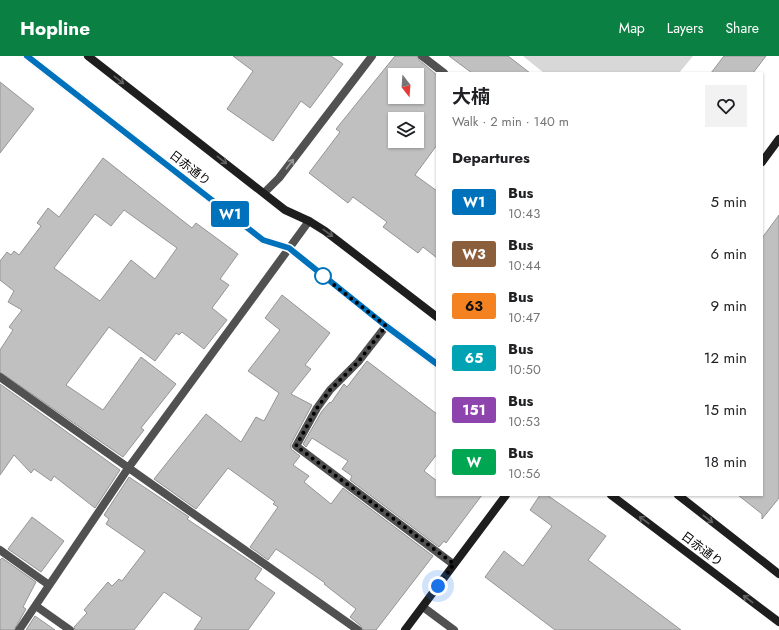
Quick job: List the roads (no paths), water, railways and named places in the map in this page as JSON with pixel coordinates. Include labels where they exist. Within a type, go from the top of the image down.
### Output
[{"type":"main road","name":"日赤通り","points":[[27,56],[263,240],[289,248],[386,326],[436,363]]},
{"type":"main road","points":[[88,56],[285,210],[309,220],[436,315]]},
{"type":"main road","points":[[763,161],[779,139]]},
{"type":"main road","points":[[405,630],[505,496]]},
{"type":"main road","name":"日赤通り","points":[[612,496],[779,622]]},
{"type":"main road","points":[[679,496],[779,574]]},
{"type":"street","points":[[264,193],[280,178],[372,56]]},
{"type":"street","points":[[422,56],[443,72]]},
{"type":"street","points":[[19,630],[129,467],[309,220]]},
{"type":"street","points":[[386,326],[358,362],[330,390],[317,408],[296,446],[454,564]]},
{"type":"street","points":[[0,377],[358,630]]},
{"type":"street","points":[[0,550],[49,585]]},
{"type":"street","points":[[36,606],[70,630]]},
{"type":"street","points":[[423,607],[454,630]]}]
